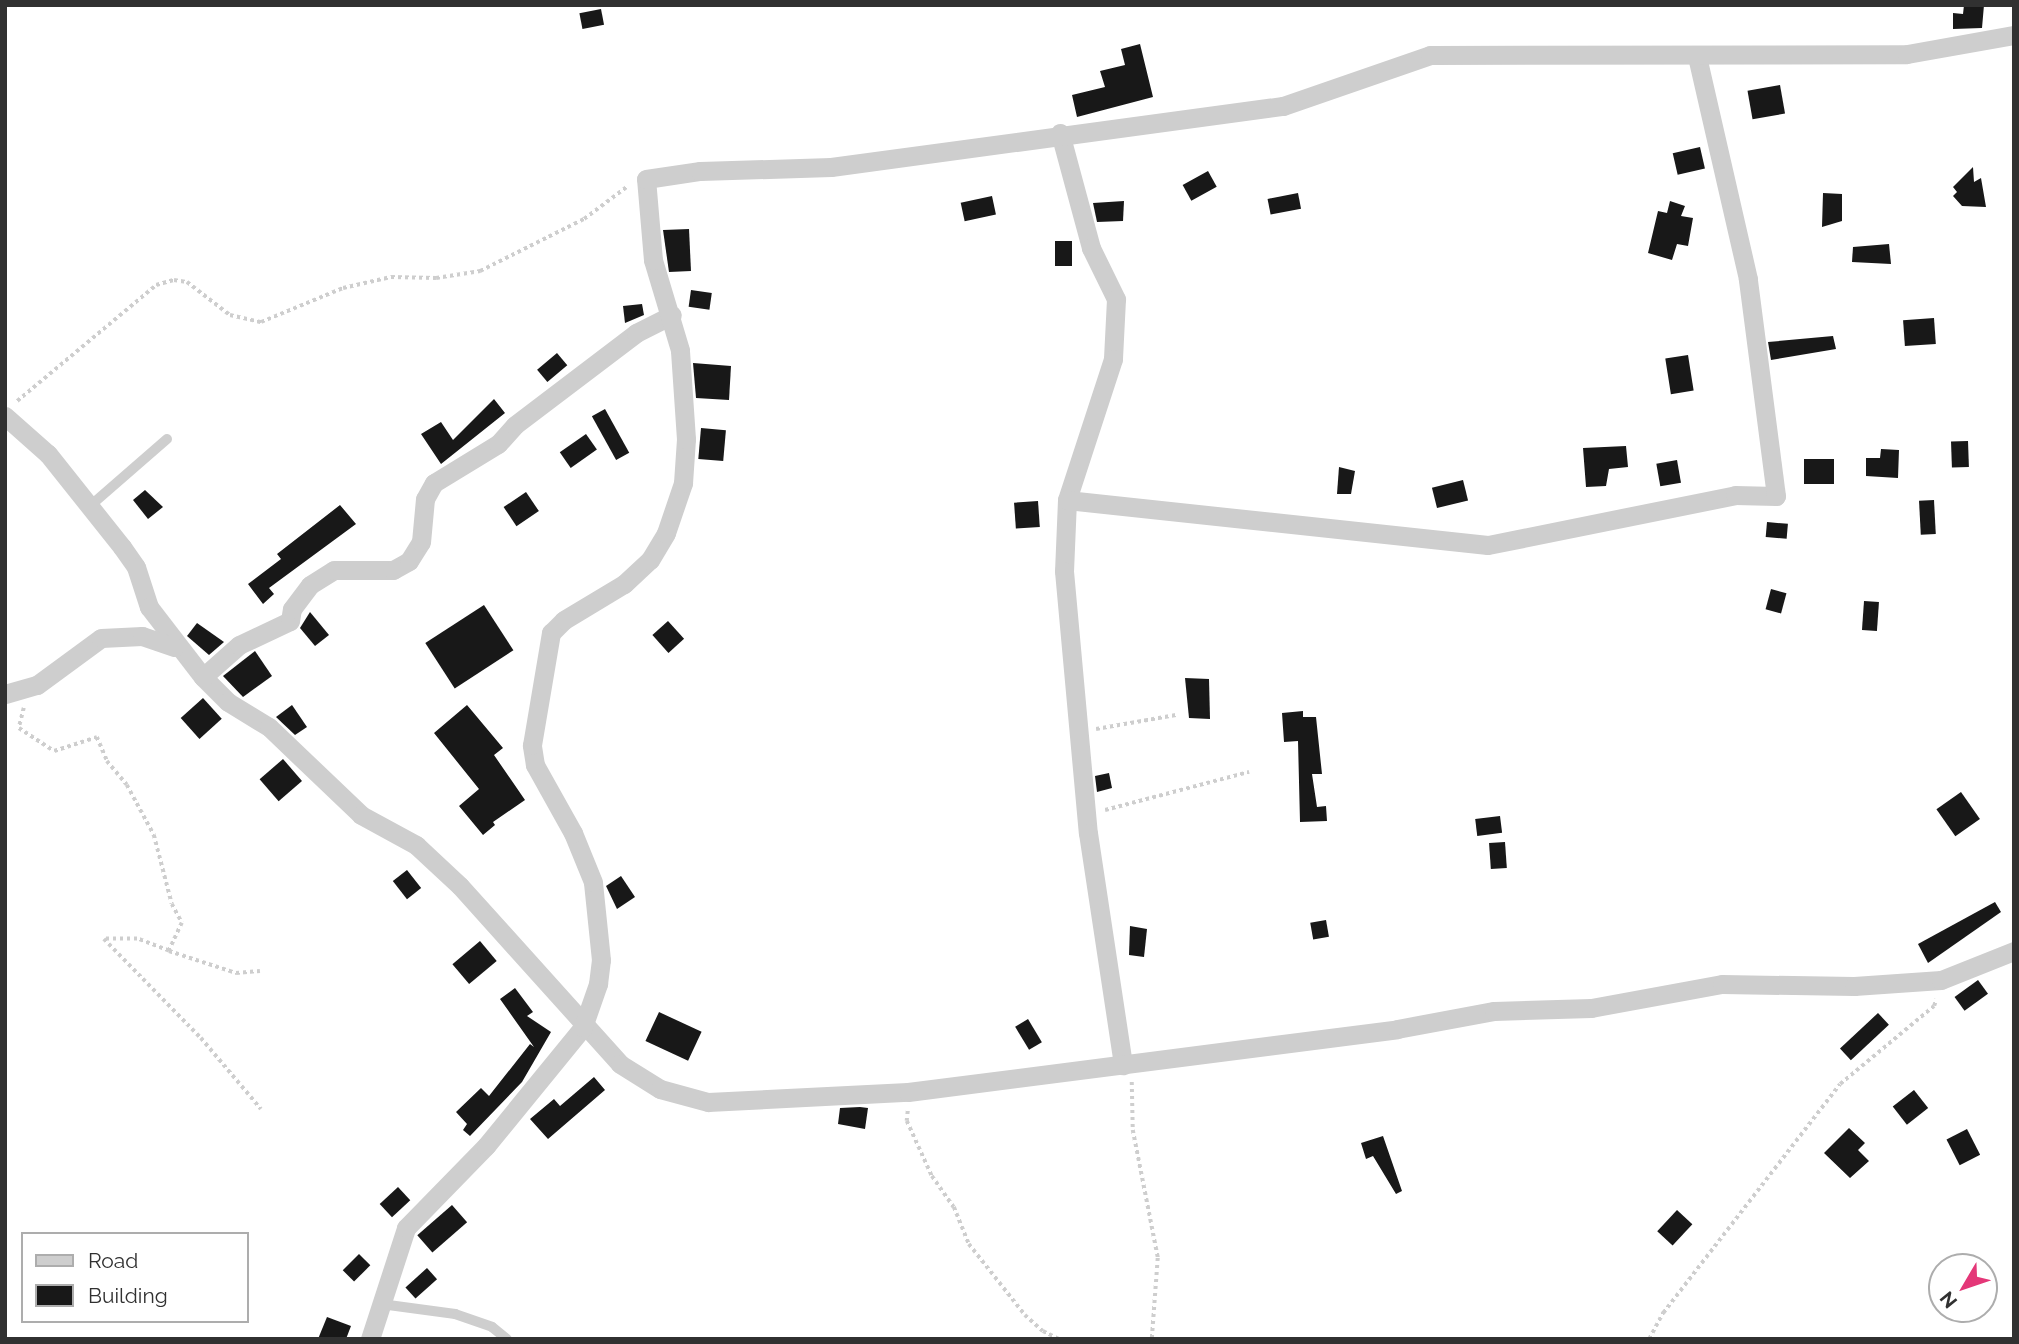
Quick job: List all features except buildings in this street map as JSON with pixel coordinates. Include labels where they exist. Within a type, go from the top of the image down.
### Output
[{"type":"street","points":[[370,1339],[405,1228],[486,1146],[583,1027],[600,972],[597,904],[573,833],[535,765],[537,700],[551,633],[564,620],[624,584],[650,560],[666,533],[683,484],[686,439],[680,350],[672,315],[653,260],[646,178],[699,171],[831,167],[1060,133],[1283,106],[1430,55],[1908,54],[2014,35]]},
{"type":"street","points":[[1067,500],[1488,545],[1735,495],[1776,496],[1748,279],[1697,56]]},
{"type":"street","points":[[1060,133],[1091,248],[1116,299],[1113,359],[1067,500],[1064,571],[1086,815],[1123,1065]]},
{"type":"street","points":[[203,677],[239,645],[290,621],[292,609],[310,585],[334,570],[393,570],[409,561],[421,542],[425,499],[434,483],[491,449],[515,425],[636,333],[672,315]]},
{"type":"street","points":[[10,410],[90,506],[136,567],[149,607],[178,649],[228,702],[269,727],[361,816],[416,845],[460,886],[583,1027],[620,1064],[660,1089],[708,1102],[908,1092],[1123,1065],[1494,1011],[1591,1008],[1722,984],[1854,986],[1941,980],[2014,951]]},
{"type":"street","points":[[5,694],[37,685],[102,638],[142,636],[161,639],[178,649]]},
{"type":"lane","points":[[90,506],[131,465],[167,439]]},
{"type":"lane","points":[[381,1304],[454,1314],[492,1327],[507,1339]]},
{"type":"path","points":[[10,410],[156,285],[174,280],[187,282],[230,315],[261,322],[343,288],[391,277],[436,278],[480,271],[559,233],[646,178]]},
{"type":"path","points":[[1079,732],[1177,715]]},
{"type":"path","points":[[26,731],[54,751],[97,737],[154,835],[172,904],[182,923],[169,951]]},
{"type":"path","points":[[1086,815],[1249,772]]},
{"type":"path","points":[[260,971],[236,973],[136,939],[104,939],[201,1038],[261,1109]]},
{"type":"path","points":[[1649,1339],[1663,1313],[1840,1084],[1934,1006],[1941,980]]},
{"type":"path","points":[[1123,1065],[1136,1090],[1133,1130],[1158,1258],[1152,1339]]},
{"type":"path","points":[[908,1092],[907,1121],[932,1176],[954,1207],[969,1244],[1025,1315],[1043,1332],[1059,1339]]}]
